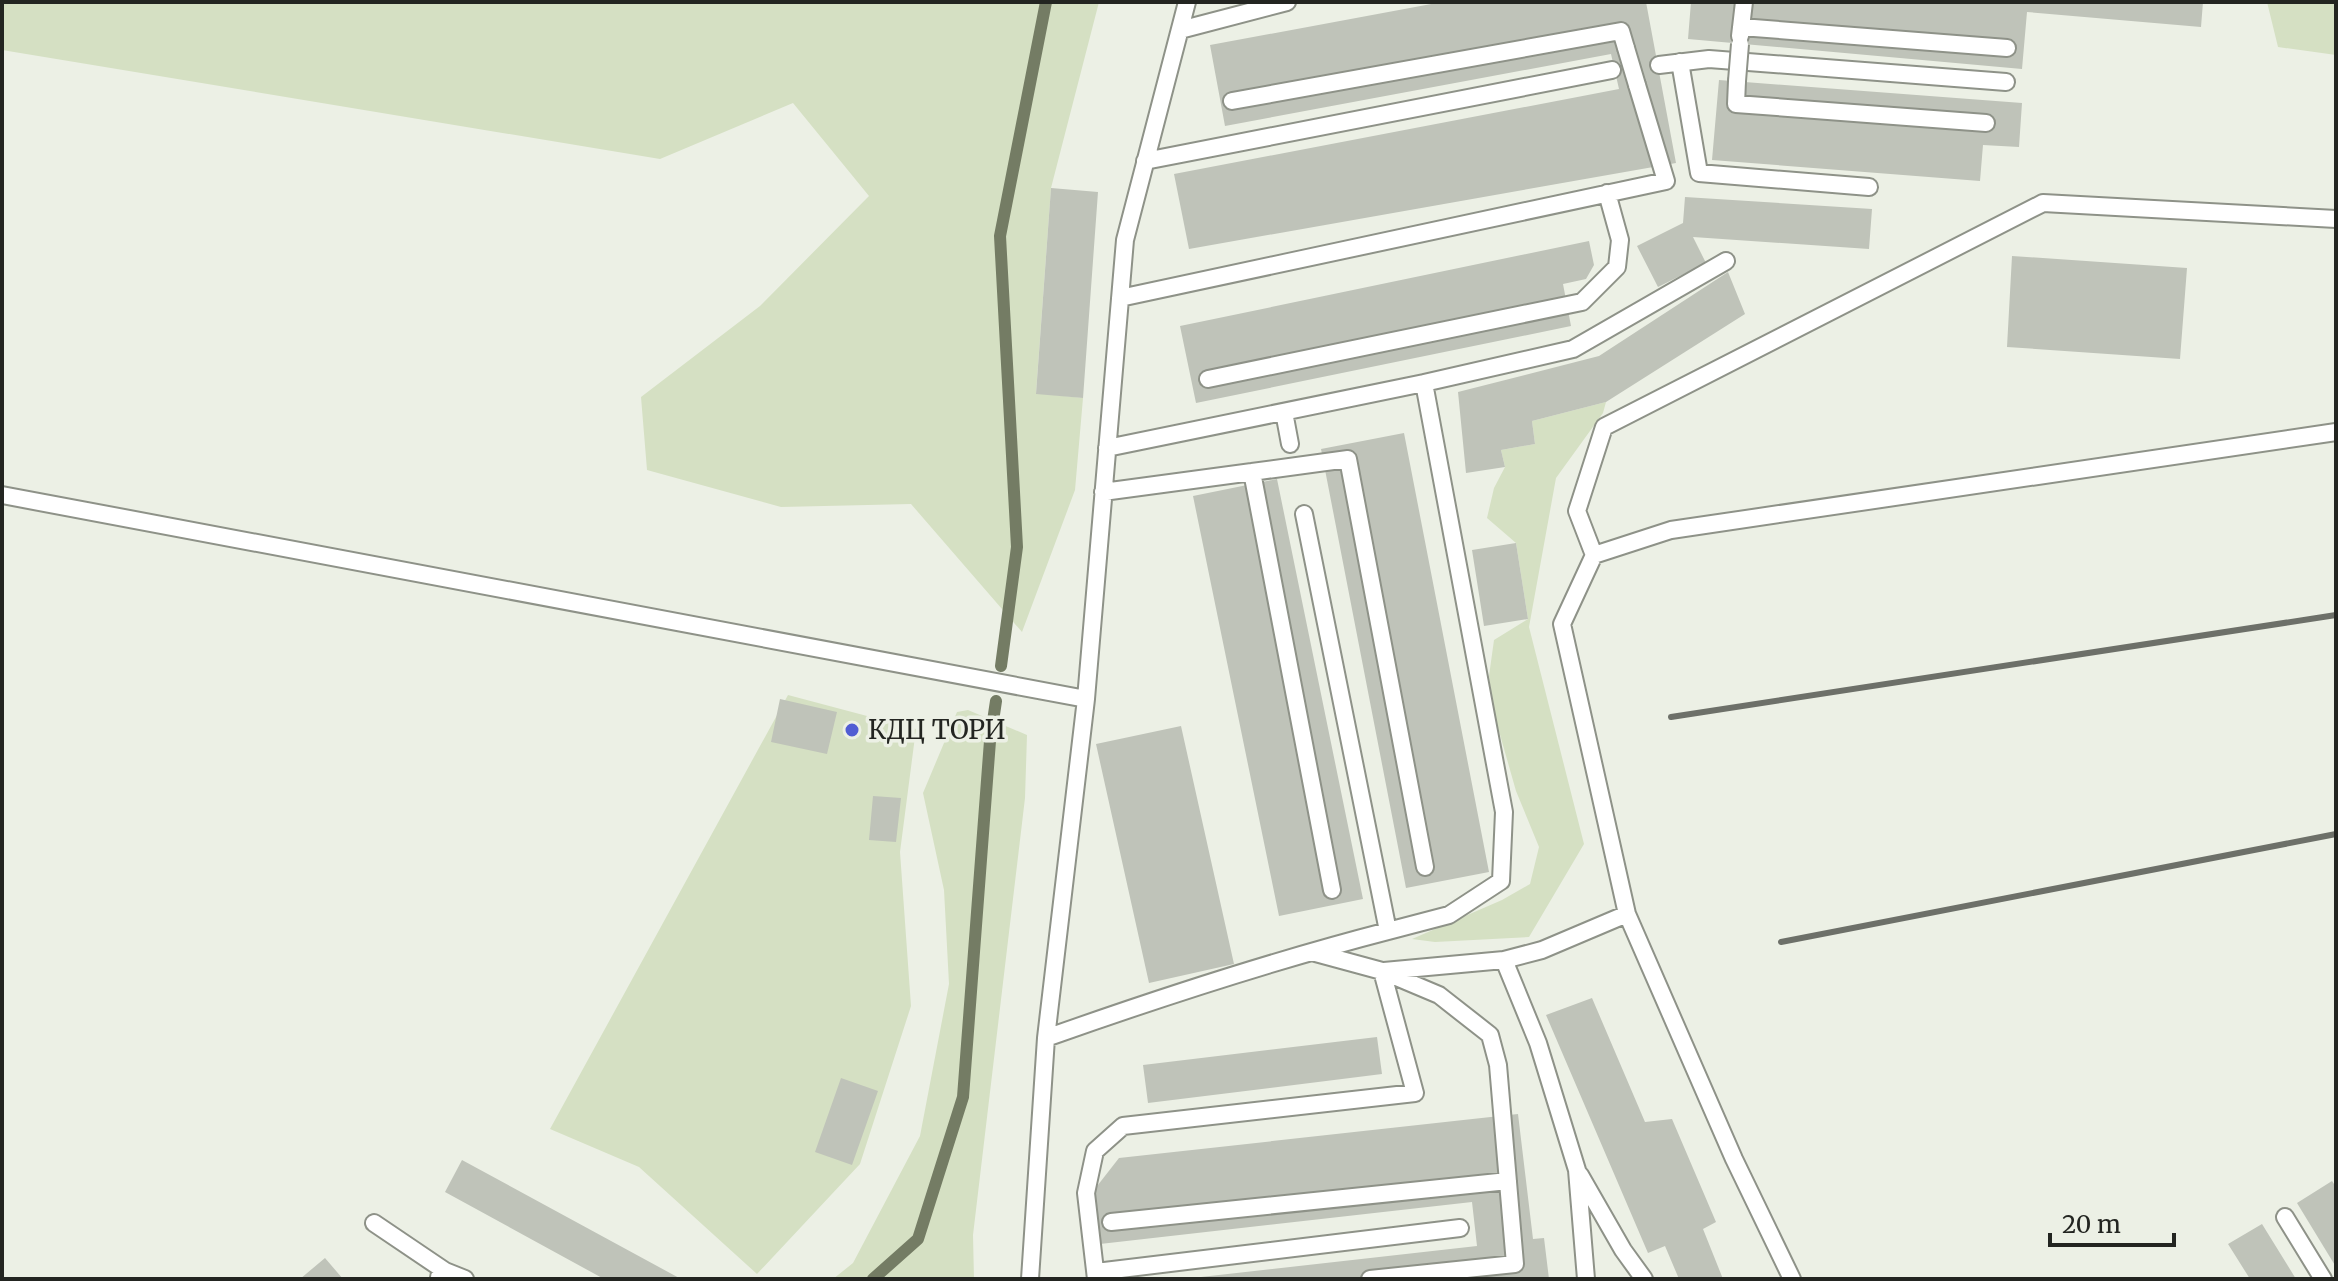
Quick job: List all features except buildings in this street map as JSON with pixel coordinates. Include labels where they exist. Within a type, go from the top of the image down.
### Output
[{"type":"lane","points":[[1030,1279],[1046,1038],[1086,699],[1125,240],[1187,2]]},
{"type":"lane","points":[[1180,30],[1287,2]]},
{"type":"lane","points":[[1744,2],[1736,104],[1986,123]]},
{"type":"lane","points":[[1120,298],[1666,181],[1621,31],[1232,101]]},
{"type":"lane","points":[[1740,36],[2007,48]]},
{"type":"lane","points":[[1659,65],[1709,59],[2006,82]]},
{"type":"lane","points":[[1680,62],[1699,173],[1869,187]]},
{"type":"lane","points":[[1145,161],[1612,70]]},
{"type":"lane","points":[[1208,379],[1582,302],[1617,267],[1620,240],[1607,193]]},
{"type":"lane","points":[[1792,1279],[1734,1159],[1627,914],[1562,624],[1594,555],[1577,511],[1604,427],[2043,203],[2336,219]]},
{"type":"lane","points":[[1107,448],[1573,349],[1726,261]]},
{"type":"lane","points":[[1046,1038],[1310,951],[1449,915],[1501,881],[1504,812],[1424,383]]},
{"type":"lane","points":[[1284,412],[1290,444]]},
{"type":"lane","points":[[1594,555],[1671,530],[2336,432]]},
{"type":"lane","points":[[1103,492],[1348,459],[1425,867]]},
{"type":"lane","points":[[1252,472],[1332,890]]},
{"type":"lane","points":[[3,498],[1086,699]]},
{"type":"lane","points":[[1304,514],[1388,931]]},
{"type":"lane","points":[[1382,971],[1504,960],[1542,950],[1627,914]]},
{"type":"lane","points":[[1310,951],[1382,971],[1439,995],[1490,1035],[1498,1065],[1515,1264],[1370,1279]]},
{"type":"lane","points":[[1504,960],[1538,1043],[1577,1170],[1586,1279]]},
{"type":"lane","points":[[1382,971],[1415,1093],[1123,1126],[1095,1151],[1086,1193],[1096,1276],[1460,1228]]},
{"type":"lane","points":[[1577,1170],[1623,1250],[1644,1279]]},
{"type":"lane","points":[[1111,1222],[1508,1181]]},
{"type":"lane","points":[[2285,1217],[2323,1279]]},
{"type":"lane","points":[[374,1223],[441,1275],[465,1279]]},
{"type":"green space","points":[[2,2],[1099,2],[1051,188],[1036,393],[1083,398],[1075,490],[1022,632],[911,504],[781,507],[647,470],[641,397],[760,306],[869,196],[793,103],[660,159],[2,50]]},
{"type":"green space","points":[[2267,2],[2336,2],[2336,55],[2278,47]]},
{"type":"green space","points":[[1606,402],[1603,413],[1556,478],[1529,627],[1584,844],[1529,937],[1435,942],[1412,939],[1502,900],[1530,884],[1539,847],[1516,791],[1493,710],[1489,676],[1494,640],[1528,619],[1516,543],[1487,518],[1494,488],[1505,467],[1501,450],[1535,444],[1532,421]]},
{"type":"green space","points":[[788,695],[916,729],[900,852],[911,1006],[860,1164],[757,1274],[639,1167],[550,1129]]},
{"type":"green space","points":[[968,710],[1027,735],[1025,798],[973,1235],[974,1279],[833,1279],[853,1263],[920,1136],[949,984],[944,890],[923,793],[957,712]]},
{"type":"waterway","points":[[1001,666],[1017,547],[1000,236],[1046,2]]},
{"type":"waterway","points":[[873,1279],[918,1239],[963,1097],[990,741],[996,701]]},
{"type":"railway","points":[[1671,717],[2336,615]]},
{"type":"railway","points":[[1781,942],[2336,834]]},
{"type":"place","name":"КДЦ ТОРИ","points":[[852,730]]}]
